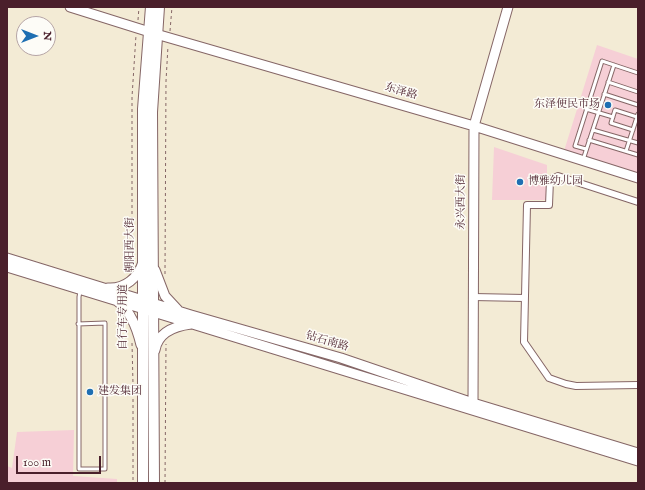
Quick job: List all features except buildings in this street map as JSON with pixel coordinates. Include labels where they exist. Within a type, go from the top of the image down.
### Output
[{"type":"main road","name":"东泽路","points":[[70,7],[152,33],[474,126],[638,178]]},
{"type":"main road","name":"朝阳西大街","points":[[151,7],[152,33]]},
{"type":"main road","name":"朝阳西大街","points":[[143,483],[144,389],[154,307],[148,262],[143,109],[152,33],[159,7]]},
{"type":"main road","name":"永兴西大街","points":[[473,403],[474,126],[508,7]]},
{"type":"main road","name":"钻石南路","points":[[7,258],[103,288],[143,304]]},
{"type":"main road","name":"朝阳西大街","points":[[148,262],[143,304],[149,355],[154,483]]},
{"type":"main road","points":[[103,288],[116,287],[132,280],[148,262],[165,296],[174,307],[183,313]]},
{"type":"main road","name":"钻石南路","points":[[7,266],[110,297],[183,313],[341,358],[473,403],[638,454]]},
{"type":"main road","points":[[110,297],[124,307],[128,312],[149,355]]},
{"type":"main road","name":"钻石南路","points":[[154,307],[195,323],[638,461]]},
{"type":"main road","points":[[149,355],[156,343],[166,332],[176,326],[195,323]]},
{"type":"street","points":[[638,202],[562,176],[553,177],[550,180],[549,205],[526,205],[524,342],[549,378],[576,386],[638,385]]},
{"type":"street","points":[[473,297],[525,298]]},
{"type":"lane","points":[[586,149],[575,146],[602,61],[638,73]]},
{"type":"lane","points":[[583,160],[614,64]]},
{"type":"lane","points":[[608,82],[638,92]]},
{"type":"lane","points":[[604,94],[638,105]]},
{"type":"lane","points":[[586,109],[612,117]]},
{"type":"lane","points":[[626,151],[636,124],[638,115],[614,110],[611,123],[633,130]]},
{"type":"lane","points":[[592,130],[638,143]]},
{"type":"lane","points":[[589,140],[638,155]]},
{"type":"lane","points":[[78,324],[105,323],[105,469],[79,469],[78,324],[78,297],[81,289]]},
{"type":"lane","points":[[105,389],[144,389]]},
{"type":"path","name":"自行车专用道","points":[[132,280],[132,96],[139,7]]},
{"type":"path","points":[[165,281],[166,81],[172,7]]},
{"type":"path","points":[[165,483],[166,332]]},
{"type":"path","name":"自行车专用道","points":[[132,341],[133,483]]},
{"type":"shaded area","name":"东泽便民市场","points":[[597,45],[638,59],[638,174],[564,151]]},
{"type":"shaded area","name":"博雅幼儿园","points":[[494,147],[547,165],[547,200],[492,200]]},
{"type":"shaded area","points":[[74,430],[73,476],[117,479],[117,483],[7,483],[7,466],[12,468],[17,432]]},
{"type":"place","name":"东泽便民市场","points":[[608,105]]},
{"type":"place","name":"博雅幼儿园","points":[[520,182]]},
{"type":"place","name":"建发集团","points":[[90,392]]}]
